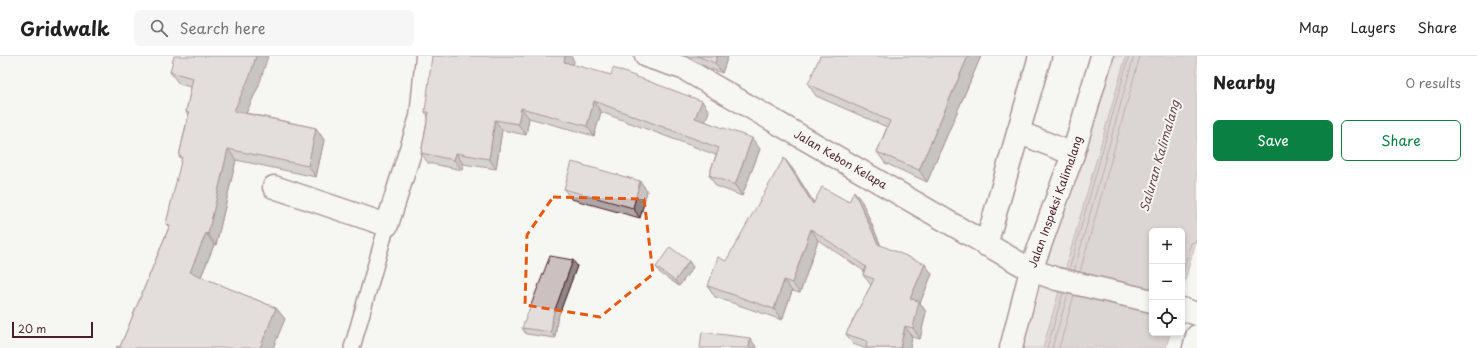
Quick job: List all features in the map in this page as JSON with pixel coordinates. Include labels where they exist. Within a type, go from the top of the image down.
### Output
[{"type":"street","points":[[274,188],[387,225],[421,117],[427,56]]},
{"type":"street","name":"Jalan Kebon Kelapa","points":[[646,56],[683,68],[1031,270],[1057,279],[1149,300]]},
{"type":"street","points":[[986,245],[1040,56]]},
{"type":"street","name":"Jalan Inspeksi Kalimalang","points":[[1011,348],[1031,270],[1073,154],[1102,56]]},
{"type":"street","points":[[1018,132],[1073,154]]},
{"type":"street","points":[[1185,310],[1197,314]]},
{"type":"street","points":[[1194,348],[1197,336]]},
{"type":"lane","points":[[352,348],[387,225]]},
{"type":"highlighted area","points":[[553,197],[644,199],[653,274],[600,317],[525,305],[527,235]]},
{"type":"shaded area","points":[[1102,56],[1126,56],[1043,348],[1011,348]]},
{"type":"water","name":"Saluran Kalimalang","points":[[1126,56],[1197,56],[1197,238],[1185,280],[1185,228],[1149,228],[1149,336],[1169,336],[1166,348],[1043,348]]},
{"type":"building","points":[[174,56],[256,56],[251,73],[234,111],[316,128],[308,166],[228,149],[208,234],[206,233],[190,272],[276,308],[260,348],[116,348],[117,346],[120,347],[170,225],[166,224],[182,157],[179,156],[189,113],[186,112],[193,78],[170,72]]},
{"type":"building","points":[[432,56],[565,56],[564,62],[611,75],[613,68],[702,101],[695,118],[752,138],[735,185],[709,175],[719,148],[594,101],[587,126],[521,108],[518,124],[495,120],[489,159],[456,153],[454,160],[421,153],[429,112],[425,112]]},
{"type":"building","points":[[697,56],[717,56],[715,63]]},
{"type":"building","points":[[820,56],[968,56],[919,170],[877,152],[890,121],[808,84]]},
{"type":"building","points":[[784,158],[813,204],[822,187],[849,202],[854,191],[878,244],[925,264],[910,299],[919,301],[913,328],[905,326],[900,348],[866,348],[867,341],[846,334],[874,279],[863,275],[866,267],[811,229],[792,283],[784,280],[774,309],[708,286],[718,257],[726,261]]},
{"type":"building","points":[[572,162],[640,181],[633,208],[564,189]]},
{"type":"building","points":[[670,247],[689,261],[675,281],[656,267]]},
{"type":"building","points":[[550,256],[573,260],[553,315],[551,332],[522,328]]},
{"type":"building","points":[[702,332],[750,338],[749,348],[700,348]]}]
